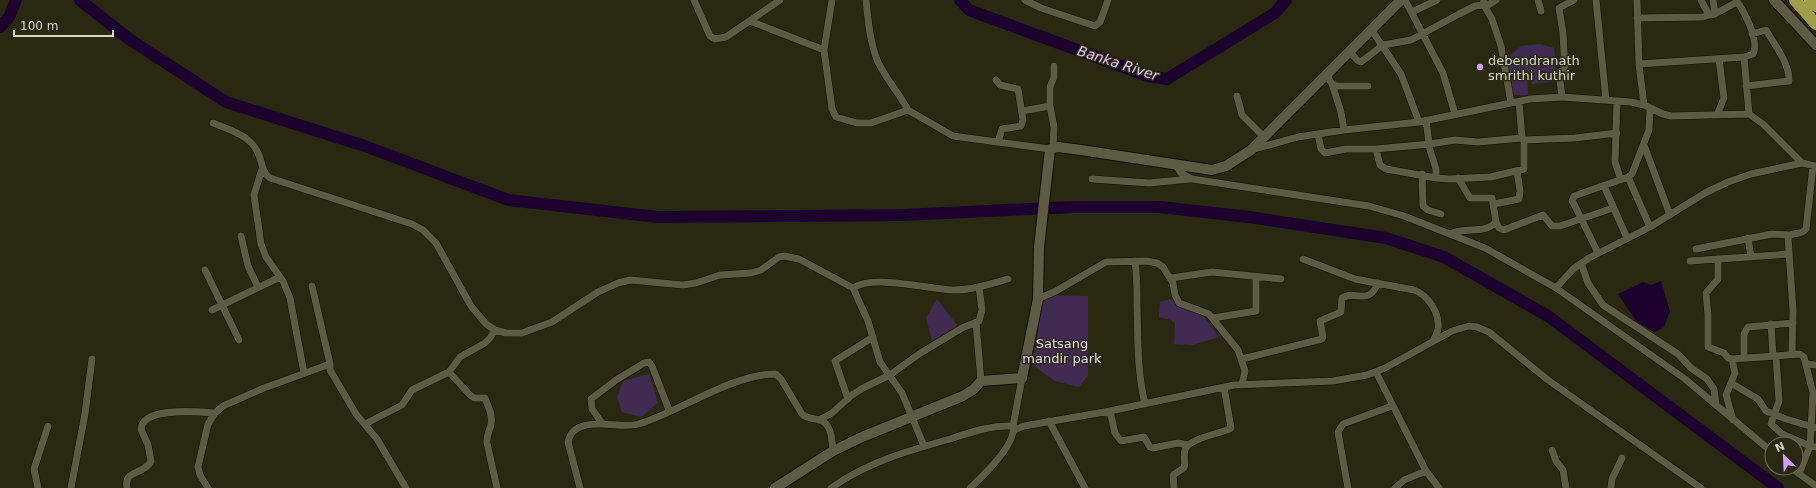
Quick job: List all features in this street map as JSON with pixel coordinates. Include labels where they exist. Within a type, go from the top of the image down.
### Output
[{"type":"highway","points":[[1795,0],[1816,24]]},
{"type":"highway","points":[[1810,0],[1816,6]]},
{"type":"main road","points":[[775,488],[833,451],[862,437],[912,418],[963,396],[974,389],[981,381],[1022,378],[1038,299],[1039,247],[1047,175],[1052,148],[1212,170],[1219,169],[1239,159],[1251,150],[1401,0]]},
{"type":"main road","points":[[1774,0],[1816,45]]},
{"type":"street","points":[[694,0],[710,36],[715,40],[726,37],[780,0]]},
{"type":"street","points":[[832,0],[824,50],[832,109],[836,117],[865,123],[880,120],[908,110]]},
{"type":"street","points":[[866,0],[872,38],[878,62],[899,93],[908,110],[953,136],[1052,148],[1054,127],[1050,106],[1050,87],[1054,77],[1054,66]]},
{"type":"street","points":[[1025,0],[1041,8],[1095,26],[1100,22],[1108,0]]},
{"type":"street","points":[[1405,0],[1443,73],[1455,114]]},
{"type":"street","points":[[1412,12],[1437,0]]},
{"type":"street","points":[[1349,51],[1358,61],[1361,62],[1383,45],[1409,41],[1474,6],[1496,0]]},
{"type":"street","points":[[1538,0],[1540,11]]},
{"type":"street","points":[[1562,97],[1559,72],[1565,70],[1563,33],[1559,8],[1574,2],[1574,0]]},
{"type":"street","points":[[1596,0],[1606,100]]},
{"type":"street","points":[[1598,253],[1573,198],[1632,174],[1649,130],[1647,106],[1639,64],[1637,0]]},
{"type":"street","points":[[1701,0],[1712,15]]},
{"type":"street","points":[[1712,15],[1713,0]]},
{"type":"street","points":[[1637,18],[1703,17],[1712,15],[1737,1],[1746,15],[1752,34],[1755,52],[1744,57],[1639,64]]},
{"type":"street","points":[[1484,4],[1501,46],[1510,101]]},
{"type":"street","points":[[750,21],[824,50]]},
{"type":"street","points":[[1371,29],[1401,74],[1422,121],[1430,144],[1436,178]]},
{"type":"street","points":[[1746,86],[1789,81],[1790,75],[1766,30],[1752,34]]},
{"type":"street","points":[[1744,57],[1749,114]]},
{"type":"street","points":[[1717,115],[1724,98],[1719,59]]},
{"type":"street","points":[[1326,74],[1332,84],[1344,130]]},
{"type":"street","points":[[996,80],[1000,85],[1018,89],[1023,120],[1021,126],[1002,129],[998,142]]},
{"type":"street","points":[[1332,84],[1368,86]]},
{"type":"street","points":[[1237,96],[1242,115],[1264,137]]},
{"type":"street","points":[[1251,150],[1318,134],[1422,121],[1510,101],[1519,102],[1530,99],[1562,97],[1617,101],[1647,106],[1663,114],[1671,116],[1749,114],[1763,124],[1802,163]]},
{"type":"street","points":[[1617,101],[1615,162],[1625,178],[1650,227]]},
{"type":"street","points":[[1376,149],[1378,161],[1382,168],[1422,174],[1436,178],[1491,177],[1522,171],[1525,167],[1519,102]]},
{"type":"street","points":[[1022,111],[1050,106]]},
{"type":"street","points":[[213,123],[250,141],[261,159],[262,169],[254,195],[261,244],[266,257],[280,277],[290,298],[304,373]]},
{"type":"street","points":[[1318,134],[1321,149],[1325,153],[1346,149],[1376,149],[1455,140],[1478,142],[1575,138],[1617,133]]},
{"type":"street","points":[[1644,145],[1670,215]]},
{"type":"street","points":[[1556,288],[1581,263],[1650,227],[1728,182],[1751,174],[1802,163],[1815,166],[1806,229],[1801,234],[1772,234],[1696,249]]},
{"type":"street","points":[[1175,164],[1181,173],[1192,179]]},
{"type":"street","points":[[262,169],[270,178],[280,182],[412,224],[423,230],[436,242],[471,306],[486,324],[494,330],[506,333],[522,333],[534,330],[552,322],[598,292],[618,283],[630,280],[683,285],[696,283],[720,275],[752,273],[762,270],[774,260],[784,256],[799,259],[852,288],[866,316],[880,362],[902,393],[924,446]]},
{"type":"street","points":[[1494,204],[1519,198],[1520,191],[1517,171]]},
{"type":"street","points":[[1422,174],[1423,206],[1428,210],[1441,214]]},
{"type":"street","points":[[1458,178],[1470,198],[1490,198],[1494,204],[1496,222],[1499,228],[1504,230],[1543,215],[1549,224],[1555,227],[1582,220],[1613,208]]},
{"type":"street","points":[[1092,179],[1149,183],[1192,179],[1369,206],[1404,216],[1450,234],[1485,248],[1556,288],[1685,379],[1764,445]]},
{"type":"street","points":[[1604,186],[1627,238]]},
{"type":"street","points":[[1450,234],[1460,229],[1481,229],[1496,222]]},
{"type":"street","points":[[1790,235],[1788,244],[1793,323],[1792,354]]},
{"type":"street","points":[[241,236],[248,266],[258,287]]},
{"type":"street","points":[[1748,238],[1751,257]]},
{"type":"street","points":[[1690,261],[1789,254]]},
{"type":"street","points":[[1303,259],[1355,279],[1414,290],[1426,297],[1431,304],[1438,323],[1437,332],[1433,341]]},
{"type":"street","points":[[1718,259],[1718,279],[1706,293],[1708,315],[1707,345],[1709,348],[1724,353],[1728,358],[1732,359],[1792,354],[1803,355],[1807,364],[1813,393],[1814,428],[1813,446],[1804,464]]},
{"type":"street","points":[[1135,261],[1137,273],[1139,373],[1145,404]]},
{"type":"street","points":[[1038,299],[1056,291],[1106,262],[1135,261],[1157,263],[1163,267],[1171,278],[1175,295],[1179,303],[1186,307],[1202,310],[1212,318],[1238,350],[1242,359],[1245,376],[1242,384]]},
{"type":"street","points":[[1581,263],[1588,283],[1603,305],[1678,354],[1691,368],[1707,380],[1714,389],[1716,405]]},
{"type":"street","points":[[205,270],[239,340]]},
{"type":"street","points":[[1171,278],[1212,272],[1281,278]]},
{"type":"street","points":[[212,310],[280,277]]},
{"type":"street","points":[[1212,318],[1256,311],[1256,277]]},
{"type":"street","points":[[852,288],[865,283],[953,290],[979,287],[1008,278]]},
{"type":"street","points":[[1242,359],[1322,340],[1323,337],[1320,321],[1341,312],[1342,298],[1346,296],[1359,297],[1370,295],[1375,292],[1378,283]]},
{"type":"street","points":[[312,286],[330,364],[330,370],[356,414],[377,439],[406,488]]},
{"type":"street","points":[[819,420],[832,413],[863,388],[890,375],[925,350],[962,328],[976,323],[982,316],[979,287]]},
{"type":"street","points":[[976,323],[981,381]]},
{"type":"street","points":[[1744,358],[1745,330],[1753,325],[1793,323]]},
{"type":"street","points":[[1771,324],[1779,395],[1771,420],[1773,427],[1791,439],[1813,446]]},
{"type":"street","points":[[831,488],[864,467],[880,460],[993,426],[1013,428],[1110,411],[1242,384],[1333,381],[1366,375],[1376,372],[1433,341],[1461,328],[1477,327],[1489,332],[1548,380],[1701,488]]},
{"type":"street","points":[[365,424],[402,405],[412,390],[449,372],[460,357],[485,343],[494,330]]},
{"type":"street","points":[[848,399],[835,361],[873,337]]},
{"type":"street","points":[[71,488],[85,414],[92,359]]},
{"type":"street","points":[[1732,359],[1735,373],[1726,395],[1733,420]]},
{"type":"street","points":[[602,423],[592,409],[591,399],[616,380],[644,362],[649,362],[652,366],[669,410]]},
{"type":"street","points":[[208,488],[200,475],[198,467],[208,424],[215,412],[223,406],[247,395],[330,364]]},
{"type":"street","points":[[1807,364],[1816,364]]},
{"type":"street","points":[[449,372],[470,395],[474,398],[484,397],[487,403],[492,422],[486,436],[497,488]]},
{"type":"street","points":[[1376,372],[1426,471],[1439,488]]},
{"type":"street","points":[[580,488],[568,442],[569,435],[583,427],[602,423],[636,425],[754,376],[776,374],[781,379],[802,414],[806,418],[819,420],[825,423],[828,428],[833,451]]},
{"type":"street","points":[[970,488],[986,474],[1005,450],[1013,428],[1022,378]]},
{"type":"street","points":[[1731,383],[1758,400],[1766,411],[1814,428]]},
{"type":"street","points":[[1174,488],[1173,475],[1184,468],[1184,453],[1188,445],[1193,441],[1231,428],[1224,387]]},
{"type":"street","points":[[1348,488],[1339,439],[1339,428],[1343,424],[1392,406]]},
{"type":"street","points":[[1110,411],[1115,433],[1120,441],[1144,437],[1150,447],[1153,448],[1178,443],[1188,445]]},
{"type":"street","points":[[127,488],[126,479],[129,476],[147,468],[151,461],[148,445],[141,429],[144,423],[154,416],[167,412],[215,412]]},
{"type":"street","points":[[1049,421],[1085,488]]},
{"type":"street","points":[[38,488],[34,469],[48,426]]},
{"type":"street","points":[[1552,450],[1556,461],[1563,470],[1566,488]]},
{"type":"street","points":[[1611,488],[1612,480],[1622,458]]},
{"type":"street","points":[[1395,488],[1404,480],[1426,471]]},
{"type":"street","points":[[1802,476],[1816,486]]},
{"type":"green space","points":[[1540,44],[1554,48],[1558,81],[1532,84],[1527,72],[1528,95],[1512,95],[1508,57],[1521,46]]},
{"type":"green space","name":"Satsang mandir park","points":[[1041,295],[1088,296],[1088,375],[1079,387],[1055,381],[1034,366]]},
{"type":"green space","points":[[937,299],[957,325],[956,329],[932,341],[926,318]]},
{"type":"green space","points":[[1171,299],[1181,306],[1202,314],[1219,337],[1192,345],[1174,344],[1175,323],[1171,320],[1159,317],[1160,302]]},
{"type":"green space","points":[[649,374],[658,403],[641,417],[622,412],[617,397],[623,381]]},
{"type":"shaded area","points":[[1661,281],[1670,311],[1664,327],[1654,332],[1636,321],[1618,294],[1643,282],[1651,285]]},
{"type":"waterway","name":"Banka River","points":[[0,27],[9,17],[16,0]]},
{"type":"waterway","points":[[80,0],[129,39],[226,102],[365,146],[508,200],[658,217],[903,215],[1073,207],[1160,207],[1249,217],[1386,238],[1444,257],[1548,316],[1778,488]]},
{"type":"waterway","name":"Banka River","points":[[960,0],[969,10],[1148,76],[1167,79],[1275,13],[1286,0]]},
{"type":"place","name":"debendranath smrithi kuthir","points":[[1480,67]]}]
